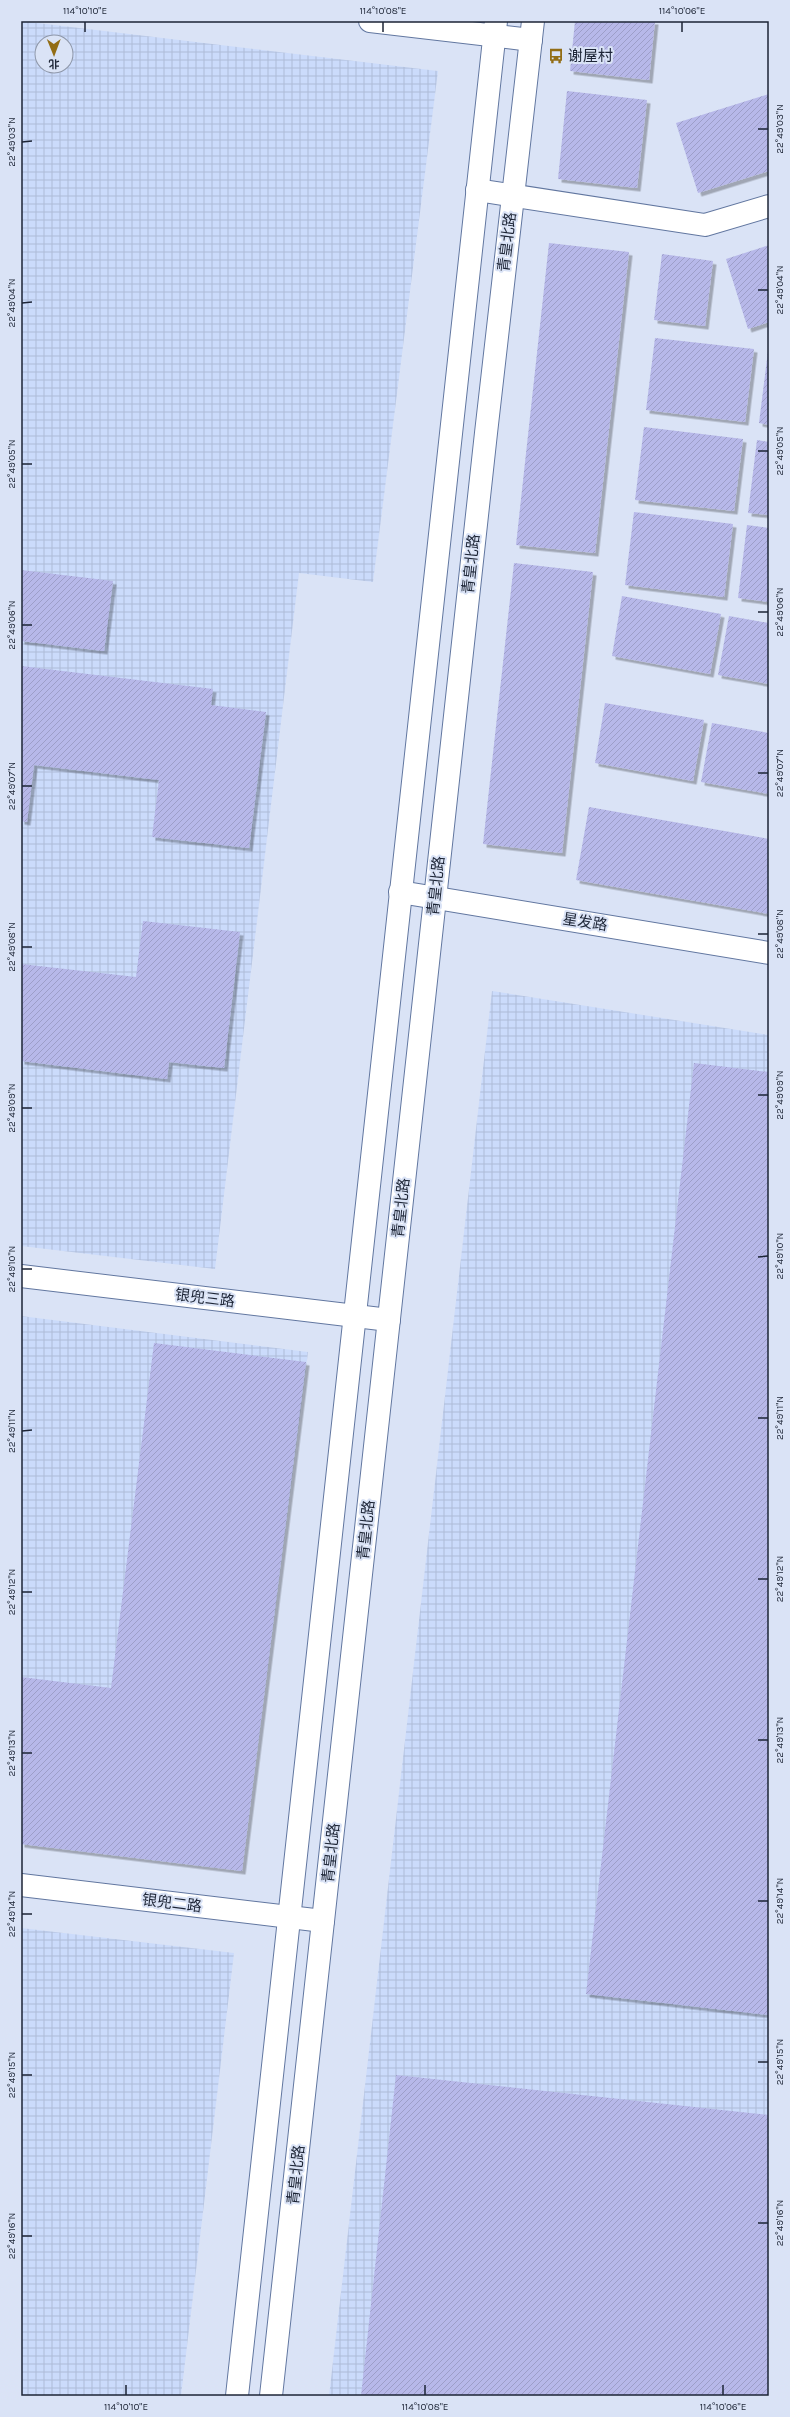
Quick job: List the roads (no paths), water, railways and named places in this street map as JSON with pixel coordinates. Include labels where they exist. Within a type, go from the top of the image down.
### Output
[{"type":"street","points":[[370,21],[532,30]]},
{"type":"street","points":[[237,2396],[400,892],[496,28]]},
{"type":"street","name":"青皇北路","points":[[271,2396],[435,898],[532,30]]},
{"type":"street","points":[[477,190],[705,225],[769,206]]},
{"type":"street","name":"星发路","points":[[400,892],[769,953]]},
{"type":"street","name":"银兜三路","points":[[21,1276],[389,1320]]},
{"type":"street","name":"银兜二路","points":[[21,1885],[323,1921]]},
{"type":"place","name":"谢屋村","points":[[556,56]]}]
